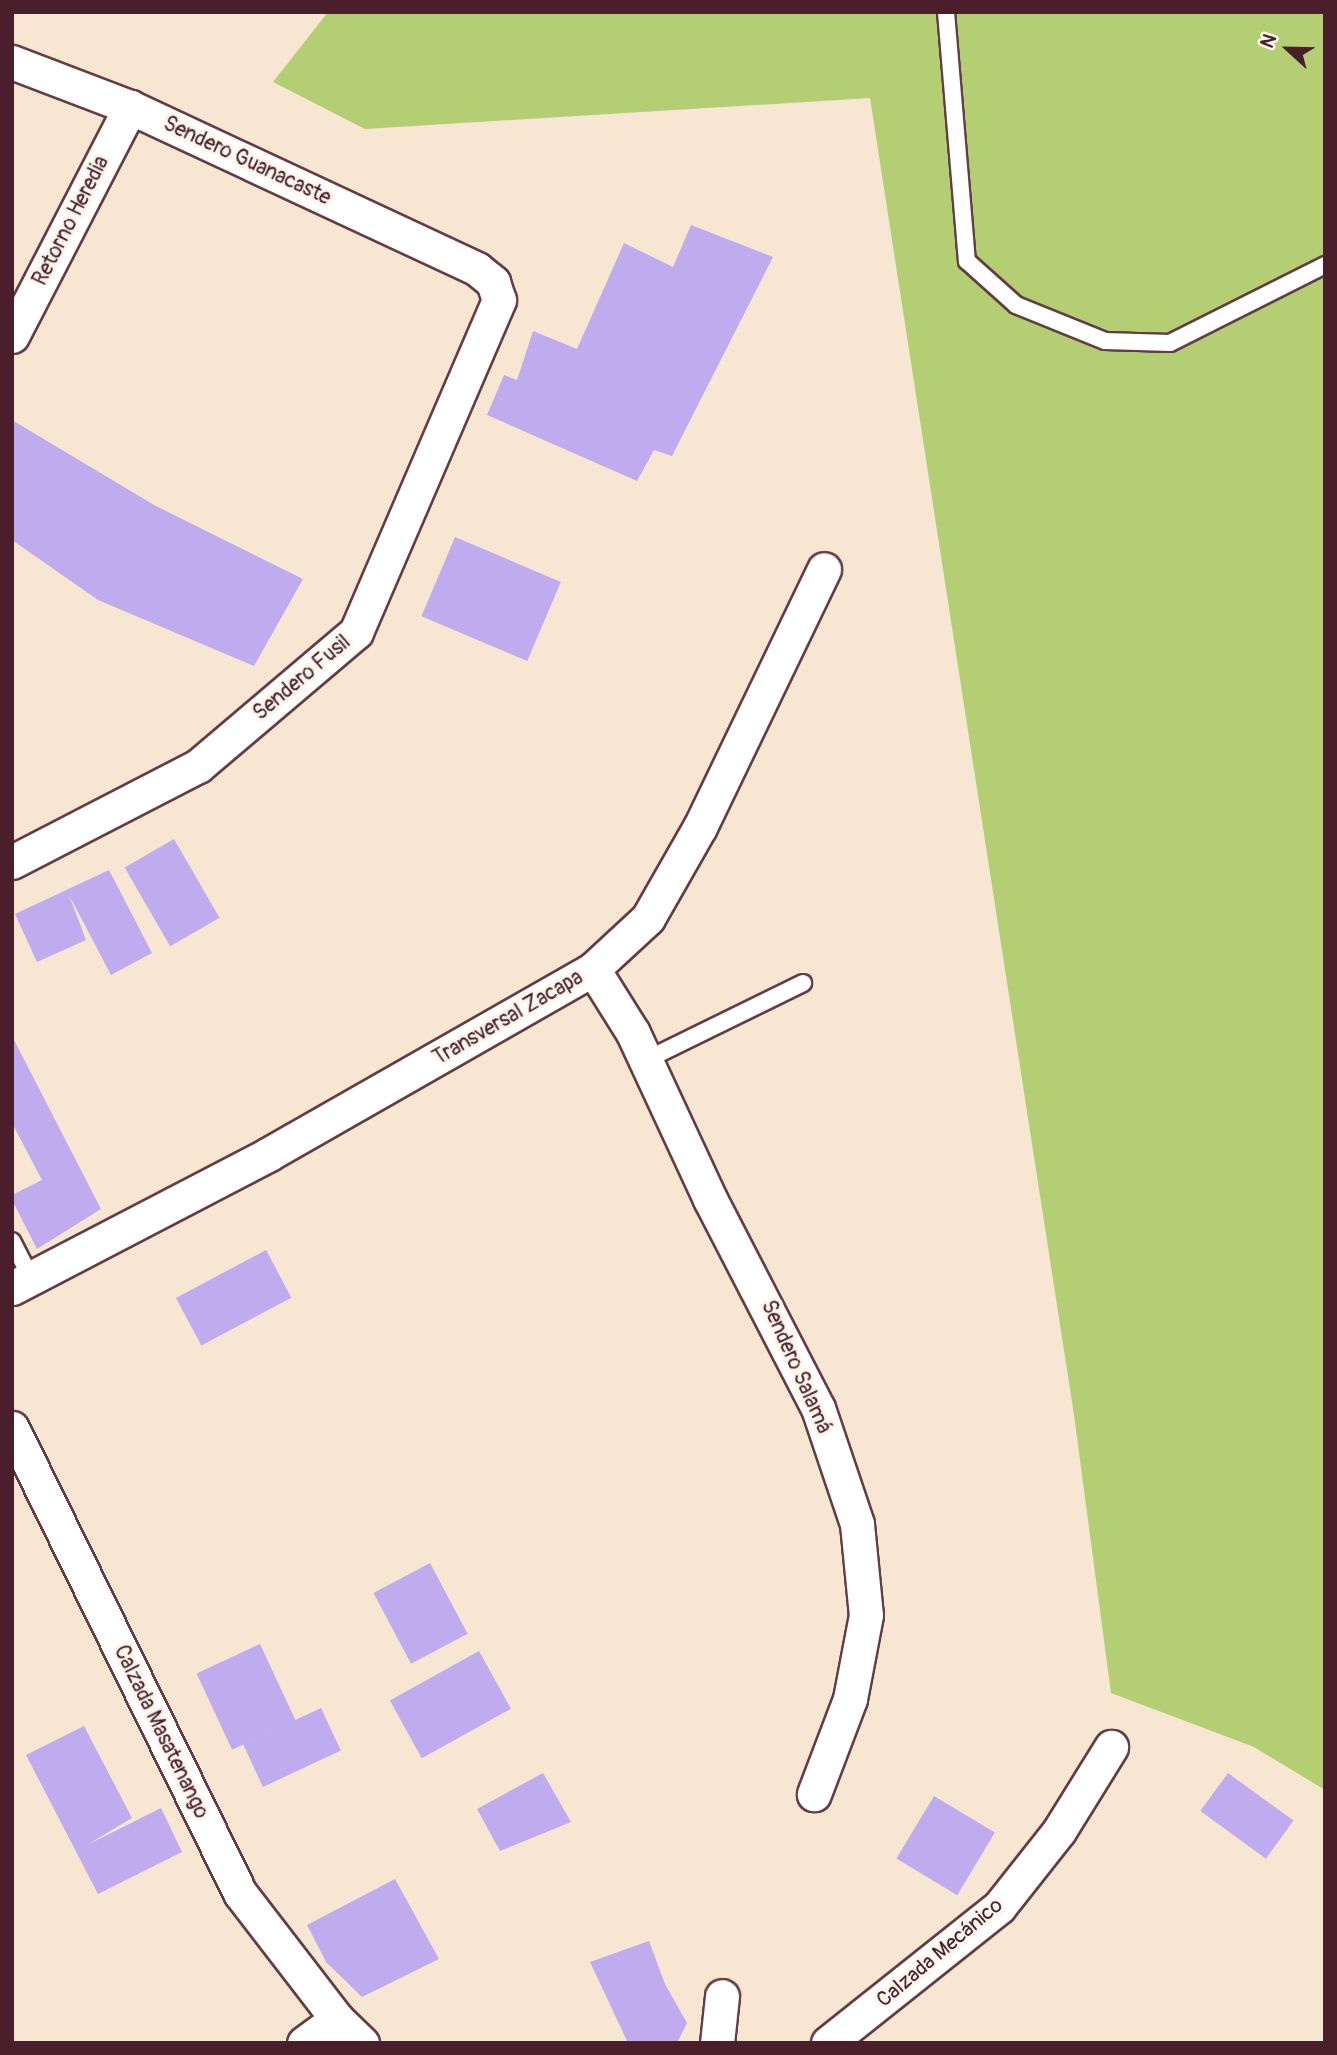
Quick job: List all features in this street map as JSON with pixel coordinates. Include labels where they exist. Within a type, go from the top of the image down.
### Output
[{"type":"street","name":"Sendero Guanacaste","points":[[12,62],[130,107],[477,269]]},
{"type":"street","name":"Retorno Heredia","points":[[12,336],[130,107]]},
{"type":"street","name":"Sendero Fusil","points":[[12,862],[198,766],[356,632],[499,300],[493,282],[477,269]]},
{"type":"street","name":"Transversal Zacapa","points":[[22,1283],[269,1154],[593,969],[648,918],[699,827],[824,569]]},
{"type":"street","name":"Sendero Salamá","points":[[593,969],[646,1060],[710,1199],[818,1408],[857,1524],[866,1615],[850,1699],[814,1794]]},
{"type":"street","name":"Calzada Masatenango","points":[[12,1428],[240,1893],[337,2019]]},
{"type":"street","name":"Calzada Mecánico","points":[[828,2043],[999,1907],[1059,1831],[1111,1747]]},
{"type":"street","points":[[717,2043],[722,1996]]},
{"type":"street","points":[[304,2043],[337,2019],[362,2043]]},
{"type":"lane","points":[[946,12],[967,261],[1016,305],[1105,341],[1170,343],[1325,265]]},
{"type":"lane","points":[[646,1060],[803,983]]},
{"type":"lane","points":[[12,1241],[22,1283]]},
{"type":"green space","points":[[328,12],[1325,12],[1325,1790],[1254,1747],[1111,1693],[1074,1415],[870,98],[365,129],[273,82]]},
{"type":"building","points":[[691,225],[773,257],[672,456],[654,450],[637,481],[487,415],[504,375],[517,380],[533,331],[577,349],[624,243],[673,267]]},
{"type":"building","points":[[12,420],[154,505],[303,579],[254,666],[98,600],[12,540]]},
{"type":"building","points":[[455,537],[561,582],[527,661],[421,616]]},
{"type":"building","points":[[174,839],[220,918],[170,946],[125,868]]},
{"type":"building","points":[[109,870],[152,953],[111,975],[69,895],[86,940],[37,962],[15,914]]},
{"type":"building","points":[[12,1036],[101,1209],[37,1249],[12,1200],[12,1195],[42,1180],[12,1123]]},
{"type":"building","points":[[266,1250],[291,1298],[201,1346],[176,1298]]},
{"type":"building","points":[[430,1563],[468,1634],[411,1664],[373,1593]]},
{"type":"building","points":[[260,1644],[295,1720],[232,1750],[197,1674]]},
{"type":"building","points":[[479,1651],[511,1709],[422,1758],[390,1700]]},
{"type":"building","points":[[321,1708],[341,1751],[263,1787],[243,1744]]},
{"type":"building","points":[[84,1726],[132,1818],[87,1845],[161,1808],[182,1852],[98,1894],[26,1755]]},
{"type":"building","points":[[543,1773],[571,1822],[500,1851],[477,1809]]},
{"type":"building","points":[[1228,1773],[1294,1821],[1266,1859],[1200,1811]]},
{"type":"building","points":[[934,1796],[995,1833],[957,1895],[896,1859]]},
{"type":"building","points":[[395,1879],[439,1959],[362,1997],[326,1962],[307,1925]]},
{"type":"building","points":[[649,1941],[665,1984],[687,2023],[677,2043],[628,2043],[590,1962]]}]
